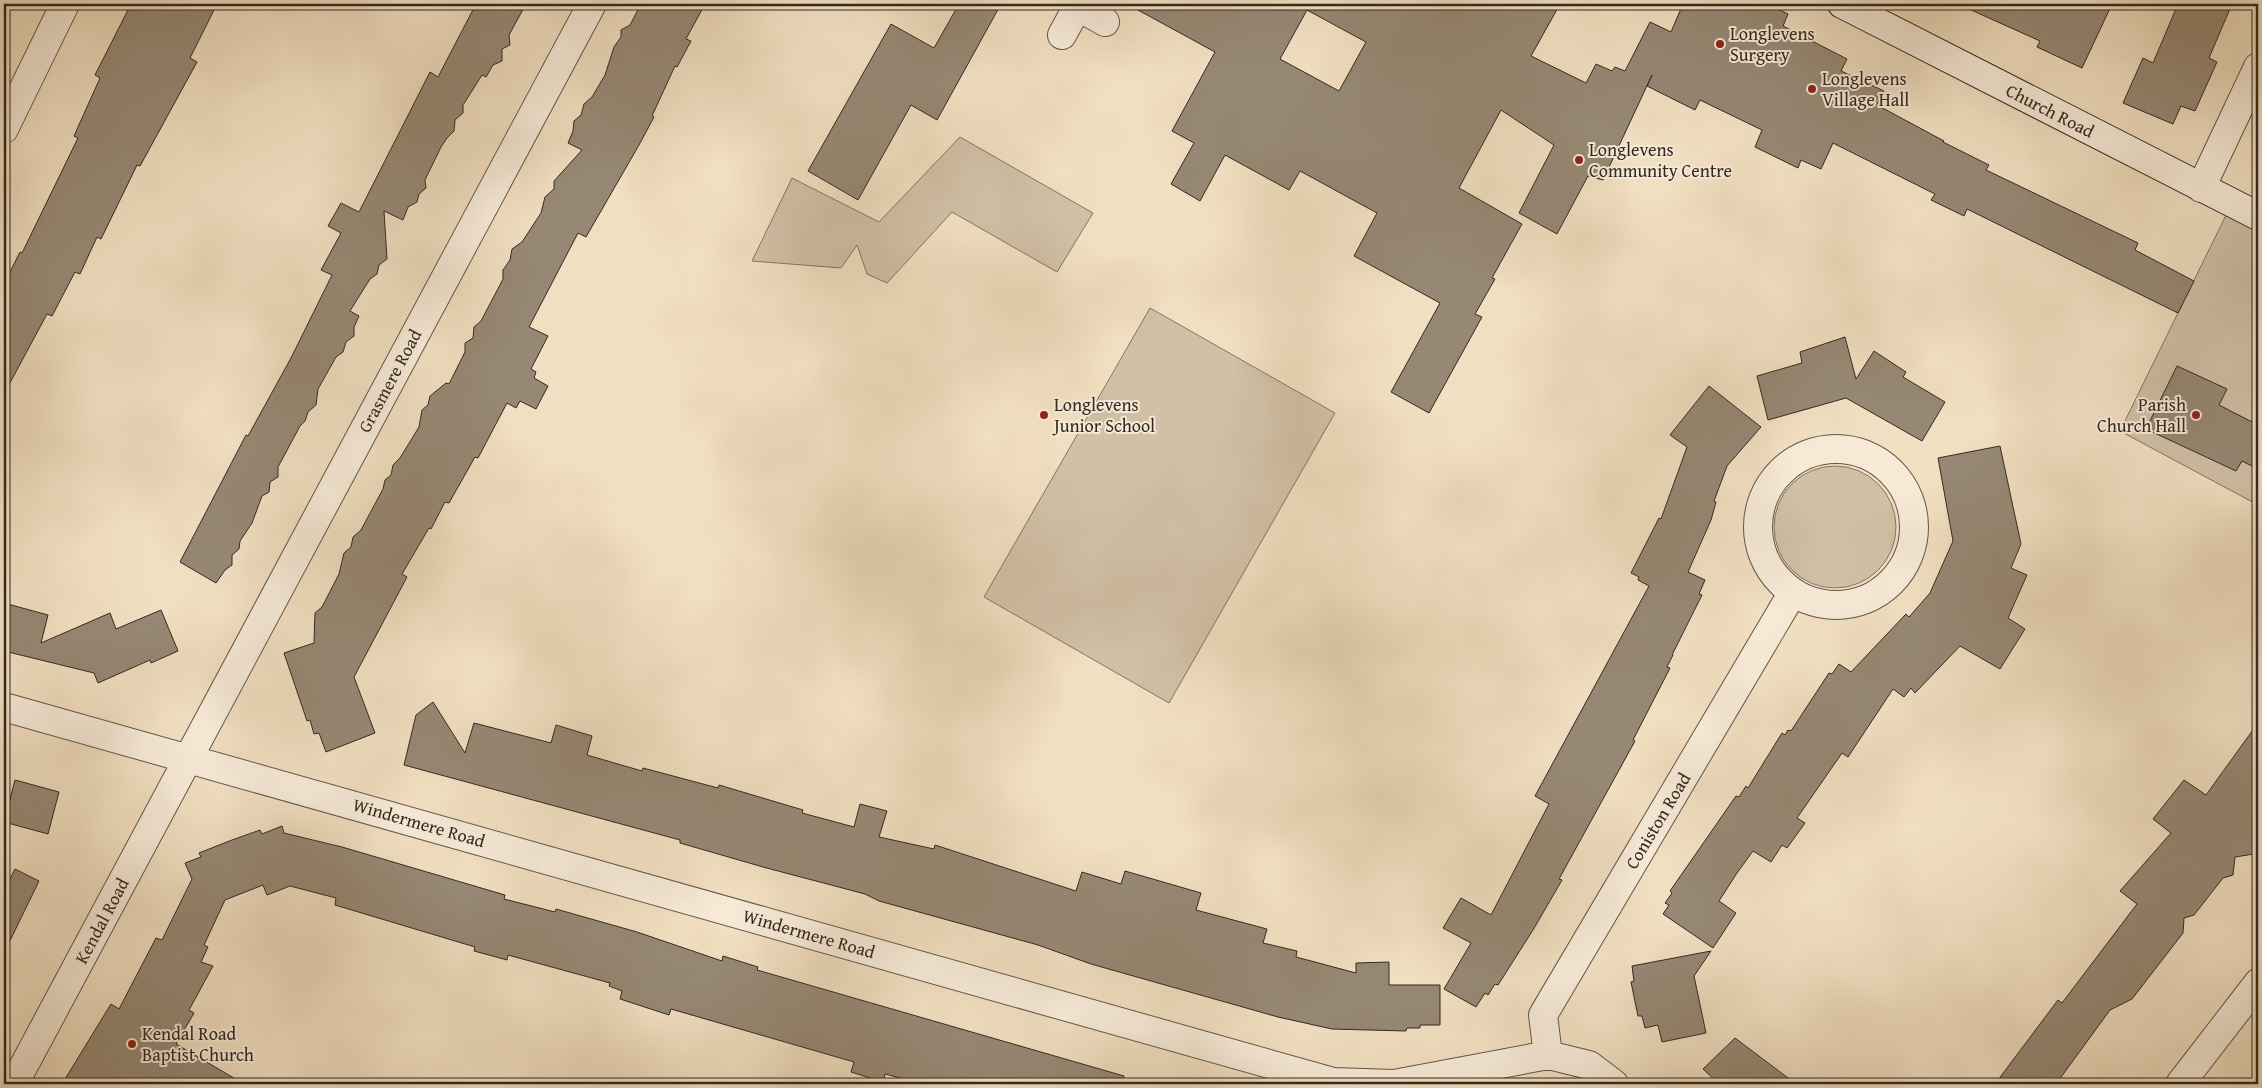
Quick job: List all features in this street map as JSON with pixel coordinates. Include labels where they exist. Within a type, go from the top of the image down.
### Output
[{"type":"street","points":[[4,129],[65,4]]},
{"type":"street","name":"Grasmere Road","points":[[189,758],[592,4]]},
{"type":"street","name":"Church Road","points":[[1842,4],[2258,216]]},
{"type":"street","points":[[1062,35],[1078,5],[1105,22]]},
{"type":"street","points":[[2202,188],[2258,67]]},
{"type":"street","points":[[1837,449],[1857,452],[1876,459],[1892,472],[1904,488],[1912,508],[1915,528],[1912,548],[1904,567],[1886,587],[1875,595],[1856,603],[1836,605],[1815,602],[1793,592],[1780,582],[1768,565],[1760,546],[1758,526],[1760,506],[1768,487],[1781,471],[1798,459],[1816,451],[1837,449]]},
{"type":"street","name":"Coniston Road","points":[[1548,1055],[1543,1015],[1793,592]]},
{"type":"street","name":"Windermere Road","points":[[4,707],[1333,1082],[1394,1084],[1548,1055],[1590,1065],[1614,1084]]},
{"type":"street","name":"Kendal Road","points":[[14,1084],[189,758]]},
{"type":"street","points":[[2180,1084],[2258,983]]},
{"type":"shaded area","points":[[960,137],[1093,213],[1057,272],[952,212],[887,283],[867,274],[857,245],[841,268],[752,261],[792,178],[879,222]]},
{"type":"shaded area","points":[[2232,203],[2258,216],[2258,505],[2120,431]]},
{"type":"shaded area","points":[[1150,308],[1335,413],[1169,703],[984,597]]},
{"type":"shaded area","points":[[1835,466],[1859,470],[1878,484],[1892,503],[1896,527],[1892,551],[1878,570],[1859,584],[1835,588],[1811,584],[1792,570],[1778,551],[1774,527],[1778,503],[1792,484],[1811,470]]},
{"type":"building","points":[[131,4],[217,4],[190,58],[197,62],[140,166],[137,165],[101,239],[97,237],[80,274],[75,272],[52,316],[47,314],[4,394],[4,284],[20,252],[22,253],[78,138],[74,136],[100,78],[95,75]]},
{"type":"building","points":[[476,4],[526,4],[509,35],[510,45],[502,49],[502,61],[493,65],[486,77],[482,75],[463,105],[463,113],[455,120],[454,131],[441,147],[425,180],[426,188],[419,194],[417,202],[408,207],[403,220],[384,211],[387,259],[379,265],[377,274],[370,279],[350,311],[359,316],[354,327],[354,336],[346,342],[343,352],[336,357],[318,389],[316,405],[308,412],[305,421],[300,426],[278,467],[278,477],[270,482],[269,492],[262,496],[252,523],[240,541],[239,549],[232,555],[232,565],[225,570],[216,583],[180,562],[246,435],[248,436],[291,358],[332,275],[321,270],[341,233],[328,226],[341,203],[359,212],[430,72],[438,77]]},
{"type":"building","points":[[641,4],[705,4],[686,39],[691,41],[677,67],[675,66],[652,116],[654,117],[639,145],[586,237],[578,233],[529,327],[548,336],[531,369],[536,372],[534,378],[548,386],[536,409],[520,401],[516,408],[507,403],[478,458],[475,457],[449,503],[445,502],[431,529],[429,528],[402,574],[407,577],[354,677],[375,733],[326,752],[319,733],[314,734],[310,720],[307,721],[284,653],[314,643],[315,613],[322,607],[339,574],[344,553],[351,547],[353,537],[361,530],[383,489],[385,480],[391,475],[393,465],[400,458],[419,427],[422,410],[428,405],[430,396],[446,383],[449,384],[465,352],[465,343],[473,338],[474,327],[481,321],[503,279],[503,270],[510,260],[512,249],[522,242],[541,213],[545,197],[554,189],[554,181],[582,150],[568,143],[573,131],[574,121],[581,115],[584,104],[592,97],[605,75],[614,47],[621,37],[621,30],[630,25]]},
{"type":"building","points":[[959,4],[1001,4],[937,120],[911,105],[858,200],[808,171],[891,24],[934,48]]},
{"type":"building","points":[[1127,4],[1560,4],[1531,56],[1586,83],[1596,64],[1612,71],[1615,67],[1625,71],[1650,22],[1671,32],[1683,4],[1767,4],[1788,14],[1783,26],[1847,59],[1841,71],[1884,91],[1877,105],[1989,165],[1986,170],[2138,243],[2135,250],[2194,281],[2178,313],[1967,209],[1964,216],[1931,200],[1935,194],[1833,143],[1821,169],[1801,160],[1798,168],[1755,147],[1762,130],[1700,100],[1695,110],[1647,86],[1652,75],[1603,180],[1588,176],[1557,234],[1519,213],[1554,145],[1501,110],[1459,188],[1522,224],[1492,278],[1495,279],[1475,314],[1482,317],[1429,413],[1391,392],[1440,303],[1354,256],[1377,213],[1300,171],[1289,190],[1225,155],[1200,201],[1171,184],[1194,143],[1172,131],[1215,52]],"holes":[[[1307,10],[1366,42],[1339,91],[1280,59]]]},
{"type":"building","points":[[1958,4],[2112,4],[2082,68],[2037,47],[2040,41]]},
{"type":"building","points":[[2178,4],[2232,4],[2209,58],[2217,62],[2195,111],[2181,106],[2173,124],[2123,103],[2143,58],[2153,63]]},
{"type":"building","points":[[1845,337],[1856,379],[1874,351],[1906,372],[1903,377],[1945,402],[1922,441],[1846,398],[1768,420],[1757,376],[1802,363],[1800,352]]},
{"type":"building","name":"Parish Church Hall","points":[[2177,366],[2227,389],[2219,405],[2258,425],[2258,469],[2242,461],[2236,471],[2146,429]]},
{"type":"building","points":[[1709,386],[1761,427],[1727,466],[1714,501],[1716,502],[1711,520],[1688,572],[1705,580],[1699,594],[1702,595],[1672,655],[1667,667],[1670,668],[1633,740],[1635,741],[1559,879],[1562,880],[1498,985],[1495,984],[1488,995],[1485,993],[1476,1007],[1444,989],[1471,943],[1443,928],[1461,898],[1491,915],[1549,804],[1535,796],[1649,586],[1638,580],[1639,577],[1631,573],[1659,518],[1661,519],[1687,447],[1670,435]]},
{"type":"building","points":[[2000,446],[2021,544],[2011,568],[2027,575],[2008,618],[2025,629],[2000,669],[1960,646],[1915,693],[1911,688],[1904,697],[1893,689],[1848,757],[1842,753],[1797,818],[1805,823],[1787,848],[1782,845],[1771,862],[1753,851],[1737,873],[1719,901],[1736,913],[1713,948],[1663,914],[1669,905],[1665,903],[1672,893],[1670,891],[1736,796],[1739,797],[1746,786],[1748,788],[1782,733],[1785,735],[1788,730],[1791,731],[1829,673],[1832,674],[1839,664],[1851,672],[1906,614],[1909,617],[1930,593],[1953,541],[1938,458]]},
{"type":"building","points":[[4,603],[48,615],[41,643],[110,613],[116,629],[161,610],[178,651],[151,663],[150,660],[98,683],[94,673],[4,651]]},
{"type":"building","points":[[433,702],[465,753],[474,723],[551,743],[556,725],[592,736],[587,755],[642,771],[643,768],[718,788],[719,785],[803,810],[802,813],[854,827],[860,804],[887,811],[879,837],[934,849],[935,845],[1076,891],[1082,872],[1121,884],[1125,871],[1201,893],[1196,910],[1267,929],[1263,943],[1297,951],[1296,957],[1356,973],[1356,963],[1389,962],[1389,985],[1440,985],[1440,1025],[1420,1025],[1420,1028],[1407,1028],[1406,1031],[1332,1029],[1278,1017],[1091,964],[1038,945],[879,901],[865,894],[680,843],[680,840],[404,765],[416,715]]},
{"type":"building","points":[[2258,723],[2258,838],[2254,854],[2235,857],[2233,875],[2223,878],[2194,915],[2184,918],[2183,933],[2132,999],[2110,1010],[2056,1084],[1995,1084],[2058,1000],[2062,1003],[2137,904],[2120,891],[2171,833],[2153,819],[2184,780],[2206,795]]},
{"type":"building","points":[[15,780],[59,792],[48,834],[4,822]]},
{"type":"building","points":[[282,826],[284,833],[342,847],[505,895],[504,899],[555,912],[556,909],[637,932],[722,961],[723,956],[758,967],[757,970],[1124,1076],[1122,1084],[924,1084],[885,1074],[883,1082],[851,1072],[854,1062],[671,1009],[669,1015],[620,999],[622,991],[609,986],[610,983],[508,955],[507,960],[474,951],[475,947],[335,905],[336,898],[290,886],[267,895],[263,885],[225,900],[204,945],[208,947],[201,962],[213,966],[189,1010],[194,1013],[176,1044],[244,1084],[62,1084],[111,1004],[119,1009],[156,938],[162,940],[192,879],[185,863],[201,857],[199,853],[232,840],[260,830],[262,834]]},
{"type":"building","points":[[15,869],[39,881],[4,953],[4,891]]},
{"type":"building","points":[[1711,951],[1694,976],[1706,1033],[1662,1042],[1658,1025],[1645,1028],[1642,1016],[1638,1016],[1631,982],[1634,981],[1632,966]]},
{"type":"building","points":[[1735,1038],[1796,1084],[1719,1084],[1703,1069]]},
{"type":"place","name":"Longlevens Surgery","points":[[1720,44]]},
{"type":"place","name":"Longlevens Village Hall","points":[[1812,89]]},
{"type":"place","name":"Longlevens Community Centre","points":[[1579,160]]},
{"type":"place","name":"Longlevens Junior School","points":[[1044,415]]},
{"type":"place","name":"Parish Church Hall","points":[[2196,415]]},
{"type":"place","name":"Kendal Road Baptist Church","points":[[132,1044]]}]
